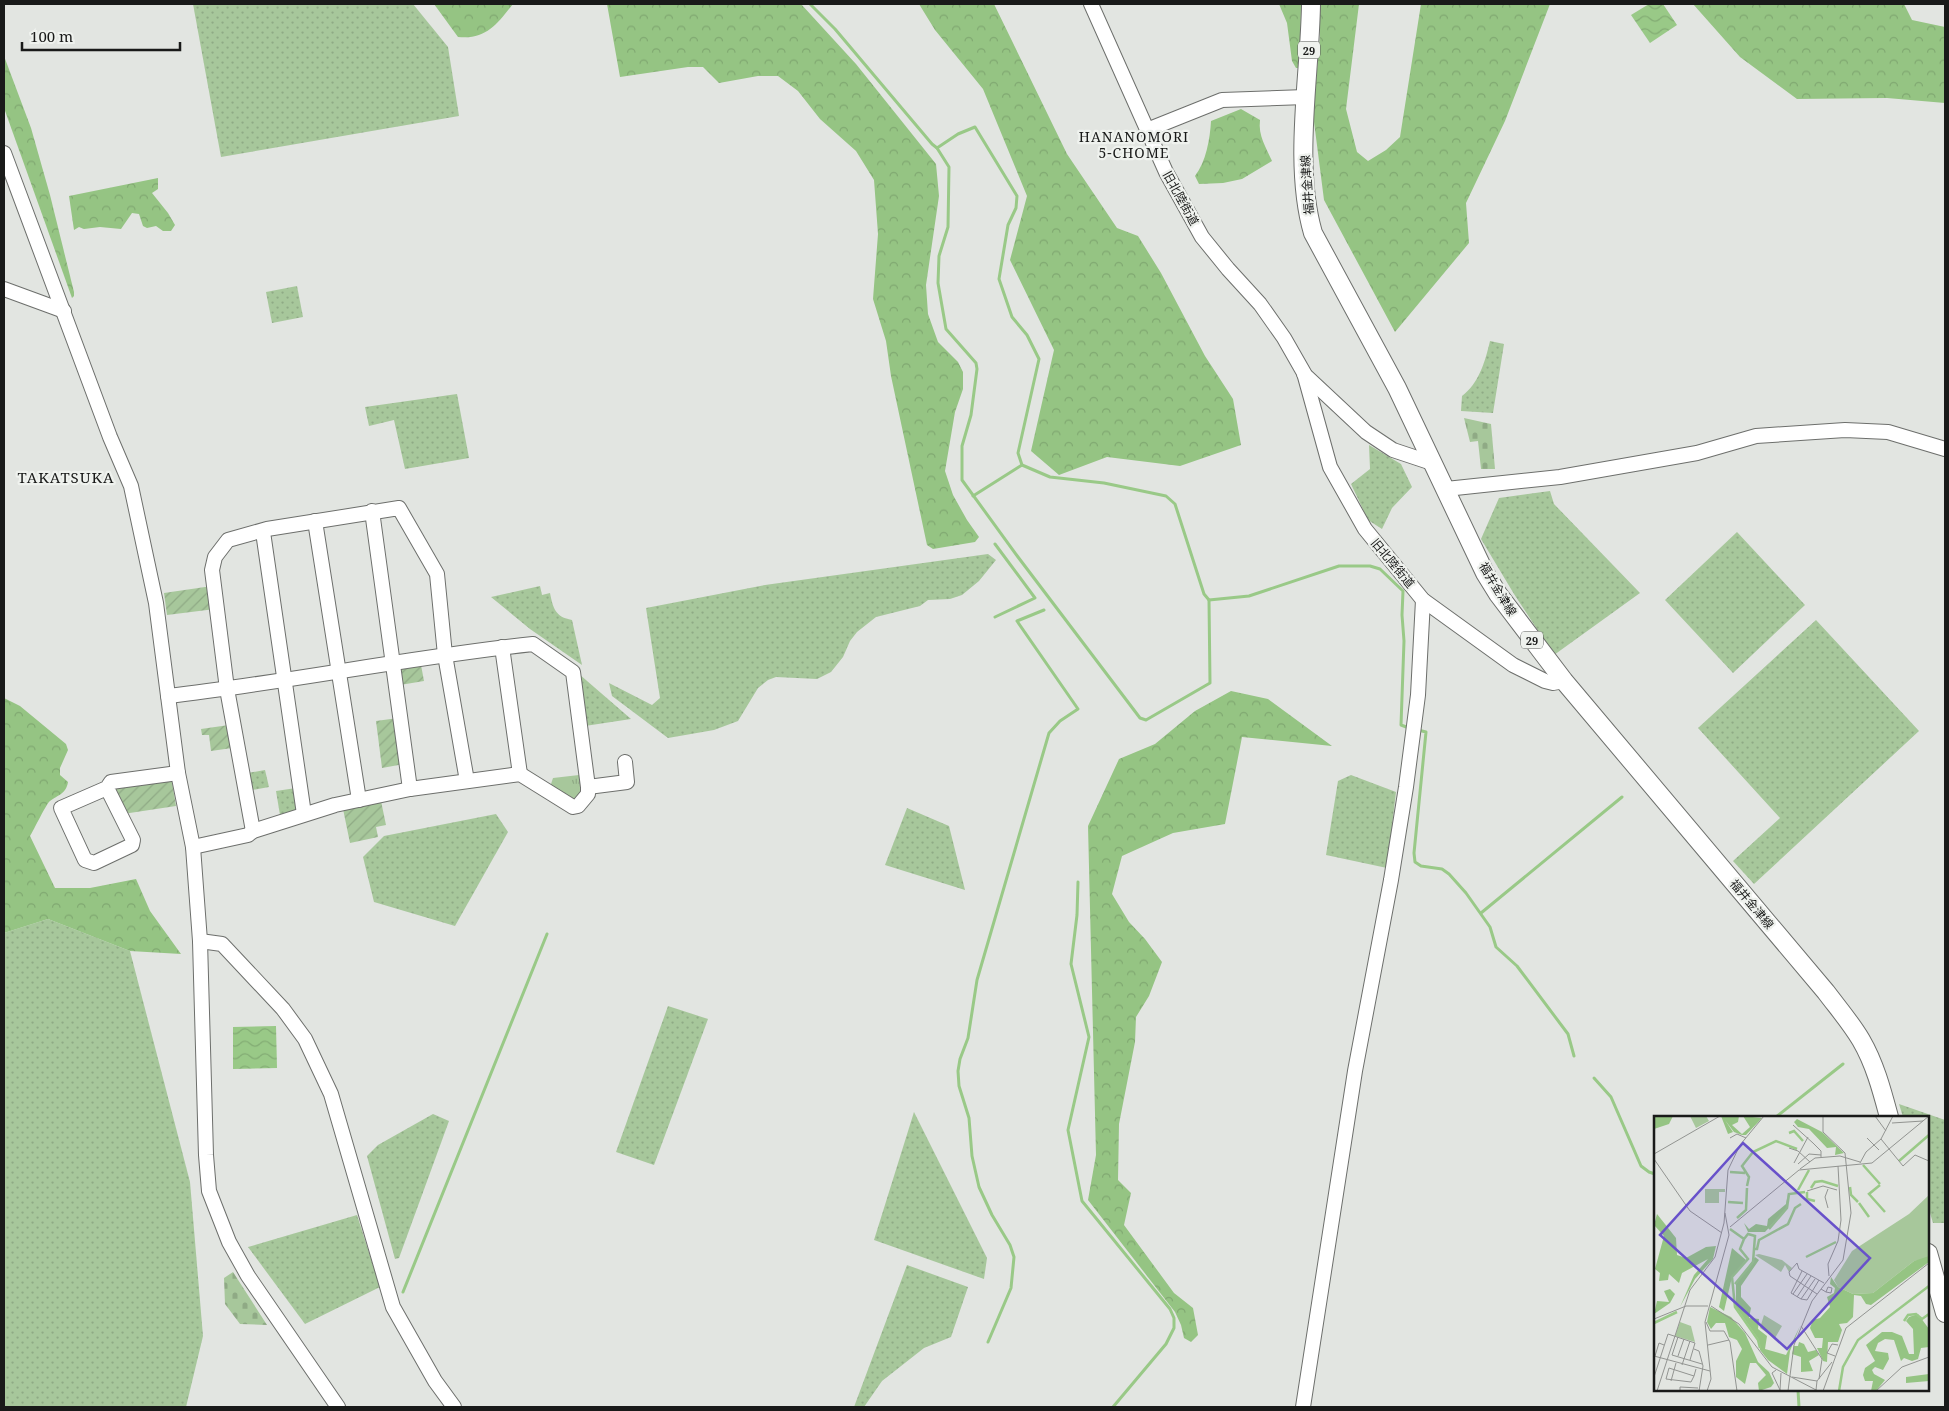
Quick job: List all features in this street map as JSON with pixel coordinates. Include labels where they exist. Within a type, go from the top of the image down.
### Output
[{"type":"main road","name":"福井金津線","points":[[1311,4],[1306,97],[1305,173],[1307,207],[1313,233],[1397,388],[1491,582],[1514,617],[1564,681],[1826,992],[1850,1024],[1860,1038],[1874,1066],[1889,1116]]},
{"type":"main road","points":[[1929,1257],[1945,1313]]},
{"type":"street","name":"旧北陸街道","points":[[1091,4],[1166,172],[1202,237],[1260,304],[1284,338],[1304,373],[1330,467],[1365,529],[1424,600],[1513,666],[1546,681],[1553,683],[1564,681]]},
{"type":"street","points":[[1147,130],[1222,100],[1306,97]]},
{"type":"street","points":[[4,153],[110,437],[131,486],[156,603],[178,772],[193,847],[200,941],[206,1155],[209,1191],[229,1242],[248,1276],[338,1407]]},
{"type":"street","points":[[4,289],[64,311]]},
{"type":"street","name":"旧北陸街道","points":[[1304,373],[1366,432],[1393,450],[1432,463]]},
{"type":"street","points":[[1446,489],[1560,477],[1697,453],[1756,436],[1845,430],[1888,432],[1945,449]]},
{"type":"street","points":[[253,831],[227,689],[212,570],[216,557],[228,540],[262,532],[267,529],[399,508],[437,574],[446,655],[467,781]]},
{"type":"street","points":[[372,511],[410,789]]},
{"type":"street","points":[[315,521],[359,800]]},
{"type":"street","points":[[262,532],[304,814]]},
{"type":"street","points":[[1303,1407],[1355,1071],[1391,880],[1404,796],[1418,695],[1424,600]]},
{"type":"street","points":[[168,696],[227,689],[502,647],[534,644],[573,672],[588,787],[588,794],[578,806],[573,807],[520,774],[410,789],[359,800],[304,814],[248,834],[193,847]]},
{"type":"street","points":[[502,647],[520,774]]},
{"type":"street","points":[[588,787],[627,782],[625,762]]},
{"type":"street","points":[[107,788],[133,840],[132,845],[94,863],[85,860],[61,808],[107,788],[111,782],[178,772]]},
{"type":"street","points":[[200,941],[222,944],[283,1009],[305,1039],[331,1094],[393,1307],[435,1381],[454,1407]]},
{"type":"green space","points":[[193,4],[413,4],[448,47],[459,116],[221,157]]},
{"type":"green space","points":[[434,4],[513,4],[490,29],[476,36],[458,37]]},
{"type":"green space","points":[[607,4],[801,4],[856,64],[936,164],[939,196],[926,285],[928,314],[938,342],[958,362],[963,372],[963,389],[955,412],[945,471],[953,495],[979,537],[975,542],[933,549],[927,545],[891,376],[886,341],[873,299],[878,234],[874,180],[856,151],[820,119],[798,91],[778,76],[758,76],[719,83],[703,67],[688,67],[620,77]]},
{"type":"green space","points":[[919,4],[994,4],[1067,154],[1117,228],[1138,236],[1161,273],[1205,356],[1233,399],[1241,445],[1180,466],[1107,457],[1059,475],[1031,451],[1054,350],[1010,260],[1027,196],[983,89],[935,30]]},
{"type":"green space","points":[[1279,4],[1301,4],[1300,68],[1296,68],[1292,61],[1287,23]]},
{"type":"green space","points":[[1319,4],[1359,4],[1346,109],[1357,152],[1368,161],[1386,150],[1400,137],[1421,4],[1550,4],[1505,121],[1466,203],[1469,243],[1395,332],[1324,200],[1313,114],[1320,37]]},
{"type":"green space","points":[[1693,4],[1904,4],[1912,20],[1945,27],[1945,103],[1887,98],[1797,99],[1740,57]]},
{"type":"green space","points":[[4,56],[31,128],[50,195],[74,292],[72,298],[4,108]]},
{"type":"green space","points":[[1241,109],[1260,120],[1261,136],[1272,161],[1242,179],[1223,183],[1199,184],[1195,176],[1207,150],[1211,121]]},
{"type":"green space","points":[[158,178],[158,189],[152,193],[175,225],[171,231],[163,231],[156,226],[147,228],[143,226],[139,214],[132,213],[121,229],[100,227],[84,229],[79,227],[74,230],[69,196]]},
{"type":"green space","points":[[297,286],[303,317],[272,323],[266,292]]},
{"type":"green space","points":[[1490,341],[1504,344],[1493,413],[1461,411],[1462,396],[1477,378]]},
{"type":"green space","points":[[457,394],[469,458],[405,469],[394,420],[369,426],[365,407]]},
{"type":"green space","points":[[1464,418],[1491,424],[1495,469],[1481,469],[1478,441],[1470,442]]},
{"type":"green space","points":[[1369,445],[1401,464],[1412,487],[1392,508],[1382,529],[1368,520],[1351,484],[1370,469]]},
{"type":"green space","points":[[1550,491],[1554,504],[1640,593],[1554,655],[1481,539],[1499,498]]},
{"type":"green space","points":[[1737,532],[1805,605],[1733,673],[1665,600]]},
{"type":"green space","points":[[988,554],[996,560],[979,581],[962,595],[950,599],[928,600],[920,606],[876,617],[857,632],[850,641],[843,657],[831,672],[817,679],[776,677],[768,680],[758,688],[738,721],[714,730],[668,738],[612,696],[609,683],[652,705],[660,698],[646,608],[765,585]]},
{"type":"green space","points":[[212,586],[215,609],[167,615],[164,593]]},
{"type":"green space","points":[[540,586],[542,595],[550,593],[558,614],[572,620],[582,665],[530,629],[491,597]]},
{"type":"green space","points":[[1816,620],[1919,731],[1754,884],[1733,861],[1780,818],[1698,728]]},
{"type":"green space","points":[[421,665],[424,681],[400,685],[399,672],[402,668]]},
{"type":"green space","points":[[579,674],[631,719],[585,726]]},
{"type":"green space","points":[[1231,691],[1268,699],[1332,746],[1242,737],[1225,824],[1173,833],[1122,856],[1112,894],[1129,922],[1145,939],[1162,962],[1149,996],[1136,1017],[1135,1042],[1119,1124],[1118,1180],[1131,1193],[1124,1225],[1174,1293],[1193,1308],[1198,1335],[1191,1342],[1184,1338],[1175,1312],[1088,1200],[1096,1155],[1088,826],[1119,759],[1155,744],[1195,711]]},
{"type":"green space","points":[[4,698],[20,706],[66,744],[68,750],[60,768],[60,775],[68,782],[67,786],[64,792],[48,803],[30,836],[55,888],[90,888],[136,879],[150,911],[181,954],[130,951],[48,919],[4,933]]},
{"type":"green space","points":[[398,718],[404,764],[382,768],[376,721]]},
{"type":"green space","points":[[229,725],[232,748],[211,751],[209,735],[202,735],[201,729]]},
{"type":"green space","points":[[265,770],[269,787],[252,790],[248,773]]},
{"type":"green space","points":[[579,775],[581,794],[575,800],[550,787],[553,778]]},
{"type":"green space","points":[[1351,775],[1396,792],[1387,868],[1326,855],[1338,781]]},
{"type":"green space","points":[[169,778],[172,782],[176,806],[123,814],[112,793],[118,785]]},
{"type":"green space","points":[[296,788],[299,807],[294,812],[280,815],[276,791]]},
{"type":"green space","points":[[381,801],[386,825],[376,827],[378,837],[350,843],[343,809]]},
{"type":"green space","points":[[907,808],[949,826],[965,890],[885,865]]},
{"type":"green space","points":[[496,814],[508,832],[455,926],[374,902],[363,857],[384,836]]},
{"type":"green space","points":[[48,919],[130,951],[190,1182],[203,1336],[186,1407],[4,1407],[4,933]]},
{"type":"green space","points":[[668,1006],[708,1019],[654,1165],[616,1152]]},
{"type":"green space","points":[[1899,1104],[1945,1120],[1945,1223],[1933,1223],[1929,1209],[1929,1116],[1903,1116]]},
{"type":"green space","points":[[914,1112],[987,1258],[984,1279],[874,1240]]},
{"type":"green space","points":[[433,1114],[449,1121],[399,1258],[395,1259],[367,1156],[378,1145]]},
{"type":"green space","points":[[357,1215],[380,1287],[305,1324],[248,1247]]},
{"type":"green space","points":[[907,1265],[968,1287],[951,1337],[924,1348],[882,1381],[864,1407],[854,1407]]},
{"type":"green space","points":[[233,1272],[267,1325],[240,1324],[225,1304],[224,1278]]},
{"type":"water","points":[[1649,4],[1663,4],[1677,25],[1650,43],[1631,15]]},
{"type":"water","points":[[276,1026],[277,1068],[233,1069],[233,1027]]},
{"type":"waterway","points":[[810,4],[835,29],[937,148],[958,134],[975,127],[1017,196],[1016,208],[1008,225],[999,279],[1012,317],[1027,335],[1039,359],[1018,453],[1022,465],[1050,477],[1104,483],[1166,496],[1175,504],[1204,594],[1209,600],[1249,596],[1339,566],[1370,566],[1380,569],[1403,591],[1404,641],[1401,725],[1409,728]]},
{"type":"waterway","points":[[937,148],[949,167],[948,227],[939,256],[938,283],[946,329],[976,363],[977,369],[971,415],[962,446],[962,480],[1140,718],[1146,720],[1210,683],[1209,600]]},
{"type":"waterway","points":[[973,496],[1022,465]]},
{"type":"waterway","points":[[995,544],[1035,598],[995,617]]},
{"type":"waterway","points":[[988,1342],[1011,1288],[1014,1257],[1010,1245],[992,1215],[979,1187],[972,1156],[969,1118],[959,1086],[958,1071],[960,1059],[968,1038],[977,980],[1049,733],[1060,721],[1078,709],[1017,621],[1044,610]]},
{"type":"waterway","points":[[1418,730],[1426,732],[1414,853],[1415,862],[1421,866],[1442,869],[1466,893],[1490,927],[1496,947],[1517,966],[1568,1034],[1574,1056]]},
{"type":"waterway","points":[[1481,913],[1622,797]]},
{"type":"waterway","points":[[1078,882],[1077,915],[1071,964],[1089,1037],[1068,1130],[1082,1201],[1170,1309],[1174,1318],[1174,1328],[1166,1344],[1113,1407]]},
{"type":"waterway","points":[[403,1292],[547,934]]},
{"type":"waterway","points":[[1777,1116],[1843,1064]]},
{"type":"waterway","points":[[1594,1078],[1611,1097],[1641,1166],[1654,1174]]},
{"type":"waterway","points":[[1798,1391],[1799,1407]]},
{"type":"district","name":"HANANOMORI 5-CHOME","points":[[1134,144]]},
{"type":"district","name":"TAKATSUKA","points":[[66,477]]}]
